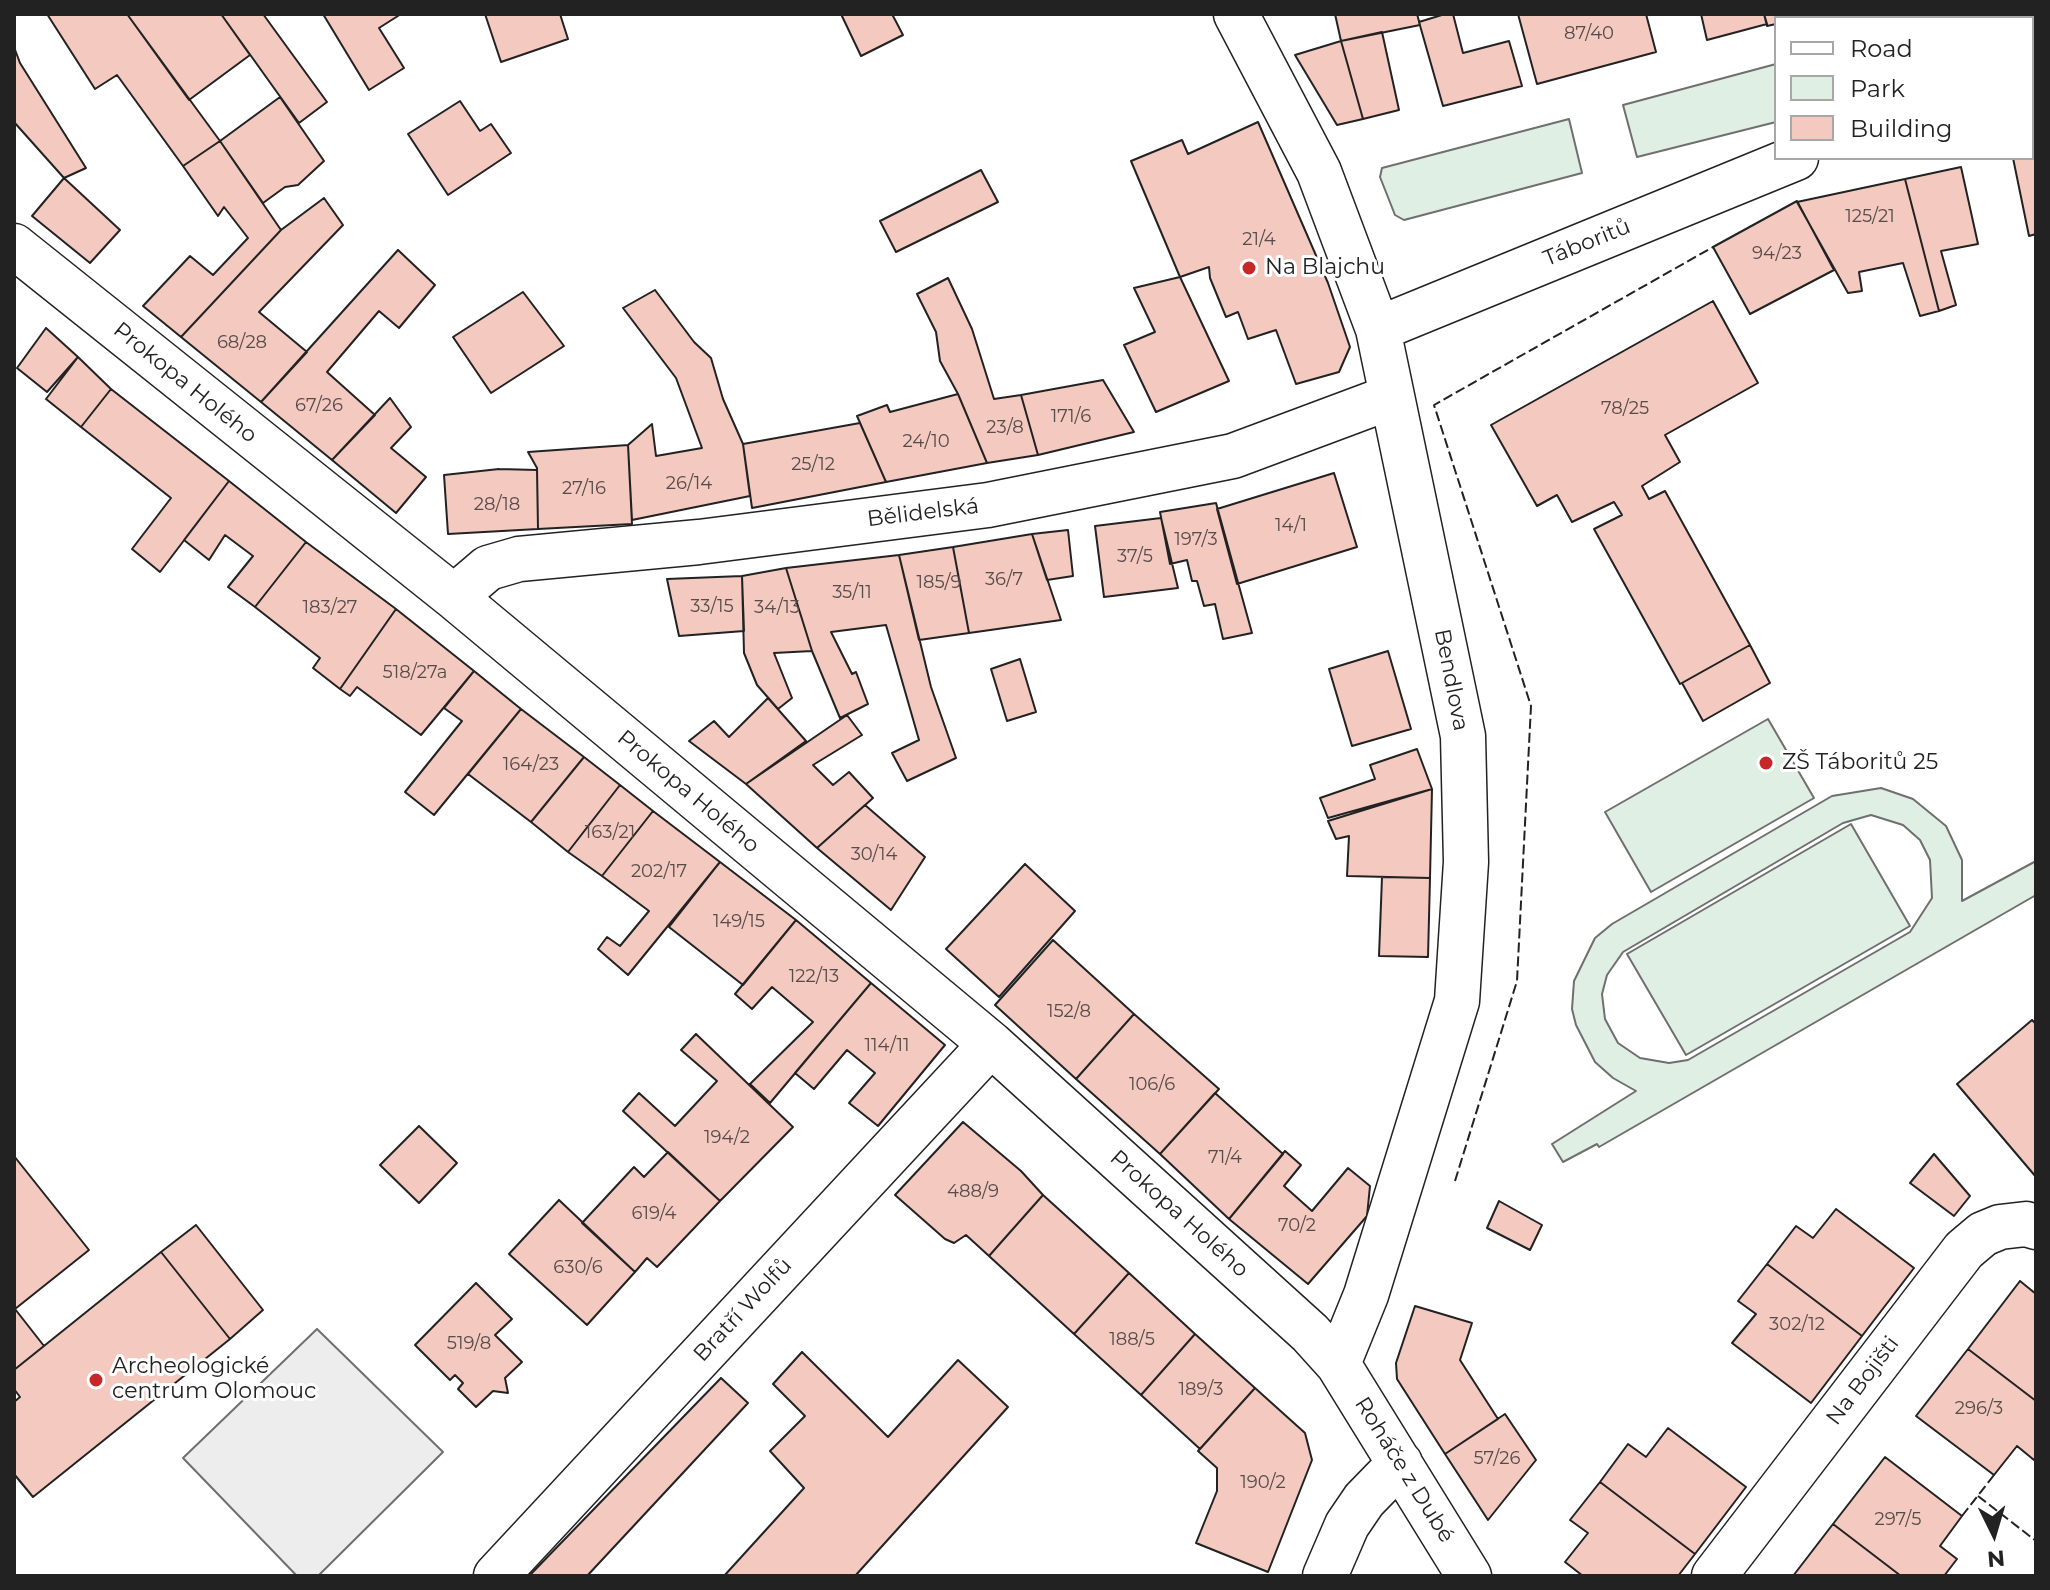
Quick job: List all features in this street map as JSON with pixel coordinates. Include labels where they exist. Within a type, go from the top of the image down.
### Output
[{"type":"street","name":"Bendlova","points":[[1236,14],[1319,172],[1378,329],[1463,736],[1466,862],[1457,1001],[1366,1295],[1338,1364]]},
{"type":"street","name":"Táboritů","points":[[1378,329],[1791,160]]},
{"type":"street","name":"Prokopa Holého","points":[[14,246],[454,597],[991,1044],[1310,1333],[1338,1364]]},
{"type":"street","name":"Bělidelská","points":[[454,597],[488,568],[519,559],[699,542],[988,505],[1233,456],[1391,397]]},
{"type":"street","name":"Bratří Wolfů","points":[[496,1576],[991,1044]]},
{"type":"street","name":"Na Bojišti","points":[[1714,1576],[1964,1250],[1983,1234],[2000,1227],[2026,1224],[2036,1227]]},
{"type":"street","name":"Roháče z Dubé","points":[[1338,1364],[1469,1576]]},
{"type":"street","points":[[1325,1576],[1347,1525],[1364,1500],[1400,1463]]},
{"type":"green space","points":[[1774,65],[1774,123],[1637,157],[1623,105]]},
{"type":"green space","points":[[1569,119],[1582,173],[1404,220],[1395,215],[1380,177],[1382,168]]},
{"type":"green space","points":[[1768,719],[1814,798],[1651,892],[1605,812]]},
{"type":"green space","points":[[1881,788],[1913,799],[1946,826],[1962,860],[1962,901],[2036,861],[2036,895],[1599,1147],[1597,1144],[1563,1162],[1552,1144],[1636,1091],[1613,1078],[1595,1062],[1576,1025],[1572,1009],[1574,981],[1595,938],[1612,924],[1832,796]],"holes":[[[1871,815],[1903,825],[1920,840],[1930,860],[1932,898],[1910,932],[1688,1060],[1669,1063],[1640,1058],[1618,1043],[1605,1019],[1602,994],[1607,975],[1623,952],[1843,823]]]},
{"type":"green space","points":[[1851,824],[1910,926],[1686,1055],[1627,954]]},
{"type":"shaded area","points":[[317,1329],[443,1452],[318,1576],[297,1576],[183,1458]]},
{"type":"building","points":[[47,14],[127,14],[220,141],[183,166],[117,75],[95,89]]},
{"type":"building","points":[[127,14],[221,14],[250,55],[189,100]]},
{"type":"building","points":[[221,14],[263,14],[327,102],[299,123]]},
{"type":"building","points":[[323,14],[401,14],[379,28],[404,68],[369,90]]},
{"type":"building","points":[[485,14],[560,14],[568,39],[501,62]]},
{"type":"building","points":[[841,14],[892,14],[903,35],[861,56]]},
{"type":"building","points":[[1335,14],[1417,14],[1420,25],[1341,41]]},
{"type":"building","points":[[1453,14],[1463,53],[1509,41],[1522,86],[1443,106],[1419,22]]},
{"type":"building","points":[[1518,14],[1646,14],[1656,52],[1537,84]]},
{"type":"building","points":[[1701,14],[1764,14],[1767,24],[1707,40]]},
{"type":"building","points":[[1764,14],[1806,14],[1774,16],[1774,24],[1767,26]]},
{"type":"building","points":[[1382,32],[1399,110],[1363,119],[1341,41]]},
{"type":"building","points":[[1341,41],[1363,119],[1337,125],[1295,55]]},
{"type":"building","points":[[14,47],[20,63],[86,168],[64,178],[14,122]]},
{"type":"building","points":[[280,97],[324,161],[298,185],[285,187],[263,203],[220,141]]},
{"type":"building","points":[[460,101],[480,131],[491,124],[511,153],[448,195],[408,134]]},
{"type":"building","points":[[1258,122],[1328,283],[1350,347],[1339,372],[1296,384],[1276,330],[1248,339],[1238,312],[1226,317],[1210,278],[1209,267],[1180,277],[1131,161],[1182,140],[1188,154]]},
{"type":"building","points":[[220,141],[281,230],[181,337],[143,306],[190,256],[213,275],[248,238],[224,207],[218,216],[183,166]]},
{"type":"building","points":[[2034,152],[2036,234],[2029,236],[2013,160],[2034,160]]},
{"type":"building","points":[[1961,167],[1978,244],[1941,251],[1956,305],[1939,311],[1905,179]]},
{"type":"building","points":[[981,170],[998,202],[896,252],[880,221]]},
{"type":"building","points":[[64,178],[120,230],[90,263],[32,216]]},
{"type":"building","points":[[1905,179],[1939,311],[1920,316],[1903,263],[1859,272],[1862,291],[1848,293],[1797,202]]},
{"type":"building","points":[[324,198],[343,225],[259,312],[307,352],[261,402],[181,337],[281,230]]},
{"type":"building","points":[[1797,201],[1834,270],[1750,314],[1713,247]]},
{"type":"building","points":[[398,250],[435,285],[399,328],[379,311],[327,372],[375,415],[332,460],[261,402]]},
{"type":"building","points":[[1180,277],[1229,381],[1156,412],[1124,345],[1155,332],[1134,288]]},
{"type":"building","points":[[948,278],[972,329],[994,399],[1021,395],[1038,455],[987,463],[958,394],[940,361],[936,332],[917,294]]},
{"type":"building","points":[[655,290],[694,342],[711,358],[723,399],[743,444],[750,496],[632,520],[628,445],[652,424],[656,456],[702,448],[676,378],[623,308]]},
{"type":"building","points":[[523,292],[564,346],[491,393],[453,337]]},
{"type":"building","points":[[1713,301],[1758,383],[1665,435],[1680,462],[1642,486],[1649,499],[1665,491],[1750,645],[1680,684],[1594,529],[1622,515],[1614,502],[1572,522],[1557,495],[1537,506],[1491,425]]},
{"type":"building","points":[[46,328],[78,357],[47,392],[17,368]]},
{"type":"building","points":[[78,357],[111,389],[81,427],[46,399]]},
{"type":"building","points":[[1103,380],[1134,432],[1038,455],[1021,395]]},
{"type":"building","points":[[111,389],[229,481],[160,572],[132,549],[171,498],[81,427]]},
{"type":"building","points":[[958,394],[987,463],[886,482],[857,416],[887,405],[890,412]]},
{"type":"building","points":[[390,398],[411,427],[391,448],[426,477],[396,513],[332,460]]},
{"type":"building","points":[[860,423],[886,482],[752,508],[743,444]]},
{"type":"building","points":[[628,445],[632,524],[538,529],[537,468],[528,452]]},
{"type":"building","points":[[499,469],[537,470],[538,529],[448,534],[444,475]]},
{"type":"building","points":[[1334,473],[1357,547],[1237,584],[1217,509]]},
{"type":"building","points":[[229,481],[306,542],[255,607],[228,587],[253,556],[225,535],[209,560],[184,540]]},
{"type":"building","points":[[1216,503],[1252,633],[1223,639],[1215,604],[1204,606],[1197,581],[1192,581],[1187,560],[1170,564],[1160,512]]},
{"type":"building","points":[[1161,518],[1178,588],[1104,597],[1095,526]]},
{"type":"building","points":[[1068,530],[1073,576],[1047,580],[1032,534]]},
{"type":"building","points":[[1032,534],[1061,620],[969,633],[953,547]]},
{"type":"building","points":[[306,542],[396,609],[340,689],[313,668],[320,658],[255,607]]},
{"type":"building","points":[[953,547],[969,633],[919,640],[899,555]]},
{"type":"building","points":[[899,555],[931,687],[956,758],[907,781],[892,753],[919,740],[886,625],[831,632],[852,674],[856,672],[868,704],[840,718],[812,651],[786,568]]},
{"type":"building","points":[[786,568],[812,651],[774,653],[792,698],[778,709],[757,685],[744,653],[742,576]]},
{"type":"building","points":[[742,576],[744,631],[679,636],[667,579]]},
{"type":"building","points":[[396,609],[474,671],[421,735],[357,687],[350,696],[340,689]]},
{"type":"building","points":[[1750,645],[1770,683],[1703,721],[1682,683]]},
{"type":"building","points":[[1388,651],[1411,729],[1352,746],[1329,669]]},
{"type":"building","points":[[1020,659],[1036,712],[1007,721],[991,669]]},
{"type":"building","points":[[474,671],[521,709],[434,815],[405,792],[462,721],[444,708]]},
{"type":"building","points":[[768,698],[806,741],[746,784],[689,741],[714,721],[729,737]]},
{"type":"building","points":[[521,709],[584,757],[531,822],[468,774]]},
{"type":"building","points":[[847,715],[862,735],[813,765],[833,785],[849,772],[873,798],[817,848],[746,784]]},
{"type":"building","points":[[1417,749],[1432,789],[1328,818],[1320,798],[1375,779],[1370,765]]},
{"type":"building","points":[[584,757],[620,785],[568,852],[531,822]]},
{"type":"building","points":[[620,785],[653,811],[602,876],[568,852]]},
{"type":"building","points":[[1432,789],[1430,878],[1347,876],[1349,836],[1336,839],[1328,821]]},
{"type":"building","points":[[865,805],[925,857],[891,910],[817,848]]},
{"type":"building","points":[[653,811],[720,862],[628,975],[598,949],[607,937],[620,946],[649,911],[602,876]]},
{"type":"building","points":[[720,862],[796,920],[743,985],[669,927]]},
{"type":"building","points":[[1025,864],[1075,911],[999,997],[946,949]]},
{"type":"building","points":[[1382,877],[1430,878],[1428,957],[1379,956]]},
{"type":"building","points":[[796,920],[871,983],[770,1103],[750,1084],[813,1022],[772,987],[752,1009],[735,994]]},
{"type":"building","points":[[1053,940],[1134,1014],[1076,1079],[995,1005]]},
{"type":"building","points":[[871,983],[945,1045],[878,1126],[849,1103],[875,1073],[847,1050],[814,1089],[795,1073]]},
{"type":"building","points":[[1134,1014],[1219,1089],[1160,1154],[1076,1079]]},
{"type":"building","points":[[2032,1020],[2036,1024],[2036,1177],[1957,1084]]},
{"type":"building","points":[[696,1034],[793,1127],[720,1201],[623,1111],[639,1093],[675,1126],[717,1081],[681,1050]]},
{"type":"building","points":[[1215,1093],[1283,1154],[1229,1219],[1160,1154]]},
{"type":"building","points":[[963,1122],[1021,1171],[1043,1195],[989,1256],[966,1235],[954,1243],[945,1239],[895,1195]]},
{"type":"building","points":[[419,1126],[457,1163],[419,1203],[380,1165]]},
{"type":"building","points":[[1285,1151],[1301,1165],[1284,1186],[1312,1211],[1348,1168],[1370,1186],[1367,1216],[1308,1284],[1229,1219]]},
{"type":"building","points":[[668,1152],[720,1201],[657,1267],[647,1258],[635,1272],[582,1223],[634,1167],[644,1177]]},
{"type":"building","points":[[1934,1154],[1970,1196],[1954,1216],[1910,1183]]},
{"type":"building","points":[[14,1156],[89,1250],[15,1309],[44,1346],[14,1370]]},
{"type":"building","points":[[1043,1195],[1129,1273],[1074,1334],[989,1256]]},
{"type":"building","points":[[559,1200],[635,1272],[587,1325],[509,1254]]},
{"type":"building","points":[[1499,1201],[1542,1225],[1530,1250],[1487,1228]]},
{"type":"building","points":[[1836,1209],[1914,1268],[1862,1336],[1767,1264],[1796,1226],[1813,1238]]},
{"type":"building","points":[[196,1225],[263,1310],[230,1339],[161,1252]]},
{"type":"building","name":"Archeologické centrum Olomouc","points":[[161,1252],[230,1339],[33,1497],[14,1474],[14,1402],[20,1397],[14,1389],[14,1370]]},
{"type":"building","points":[[1767,1264],[1862,1336],[1811,1403],[1732,1343],[1756,1314],[1738,1301]]},
{"type":"building","points":[[1129,1273],[1195,1334],[1141,1395],[1074,1334]]},
{"type":"building","points":[[2020,1281],[2036,1294],[2036,1401],[1968,1349]]},
{"type":"building","points":[[476,1283],[512,1319],[495,1335],[522,1362],[505,1378],[508,1393],[493,1391],[476,1407],[458,1389],[463,1383],[455,1375],[450,1380],[415,1345]]},
{"type":"building","points":[[1415,1306],[1472,1323],[1460,1360],[1498,1419],[1445,1454],[1397,1379],[1396,1363]]},
{"type":"building","points":[[1195,1334],[1255,1388],[1200,1449],[1141,1395]]},
{"type":"building","points":[[1968,1349],[2036,1401],[2034,1460],[2017,1446],[1994,1475],[1916,1416]]},
{"type":"building","points":[[802,1352],[888,1437],[958,1360],[1008,1407],[855,1576],[724,1576],[804,1488],[770,1451],[805,1416],[773,1384]]},
{"type":"building","points":[[721,1378],[748,1403],[587,1576],[529,1576]]},
{"type":"building","points":[[1255,1388],[1305,1433],[1312,1460],[1268,1572],[1196,1543],[1217,1491],[1217,1468],[1198,1451]]},
{"type":"building","points":[[1505,1414],[1536,1460],[1488,1520],[1445,1454]]},
{"type":"building","points":[[1668,1428],[1746,1487],[1695,1554],[1600,1482],[1628,1444],[1646,1457]]},
{"type":"building","points":[[1885,1457],[1962,1516],[1940,1546],[1957,1559],[1944,1576],[1901,1576],[1833,1524]]},
{"type":"building","points":[[1600,1482],[1695,1554],[1678,1576],[1583,1576],[1565,1562],[1588,1533],[1570,1520]]},
{"type":"building","points":[[1833,1524],[1901,1576],[1793,1576]]},
{"type":"fence","points":[[1455,1181],[1517,981],[1531,706],[1434,405],[1713,247]]},
{"type":"fence","points":[[1962,1516],[1994,1475]]},
{"type":"fence","points":[[1978,1496],[2036,1541]]},
{"type":"place","name":"Na Blajchu","points":[[1249,268]]},
{"type":"place","name":"ZŠ Táboritů 25","points":[[1766,763]]},
{"type":"place","name":"Archeologické centrum Olomouc","points":[[96,1380]]}]
